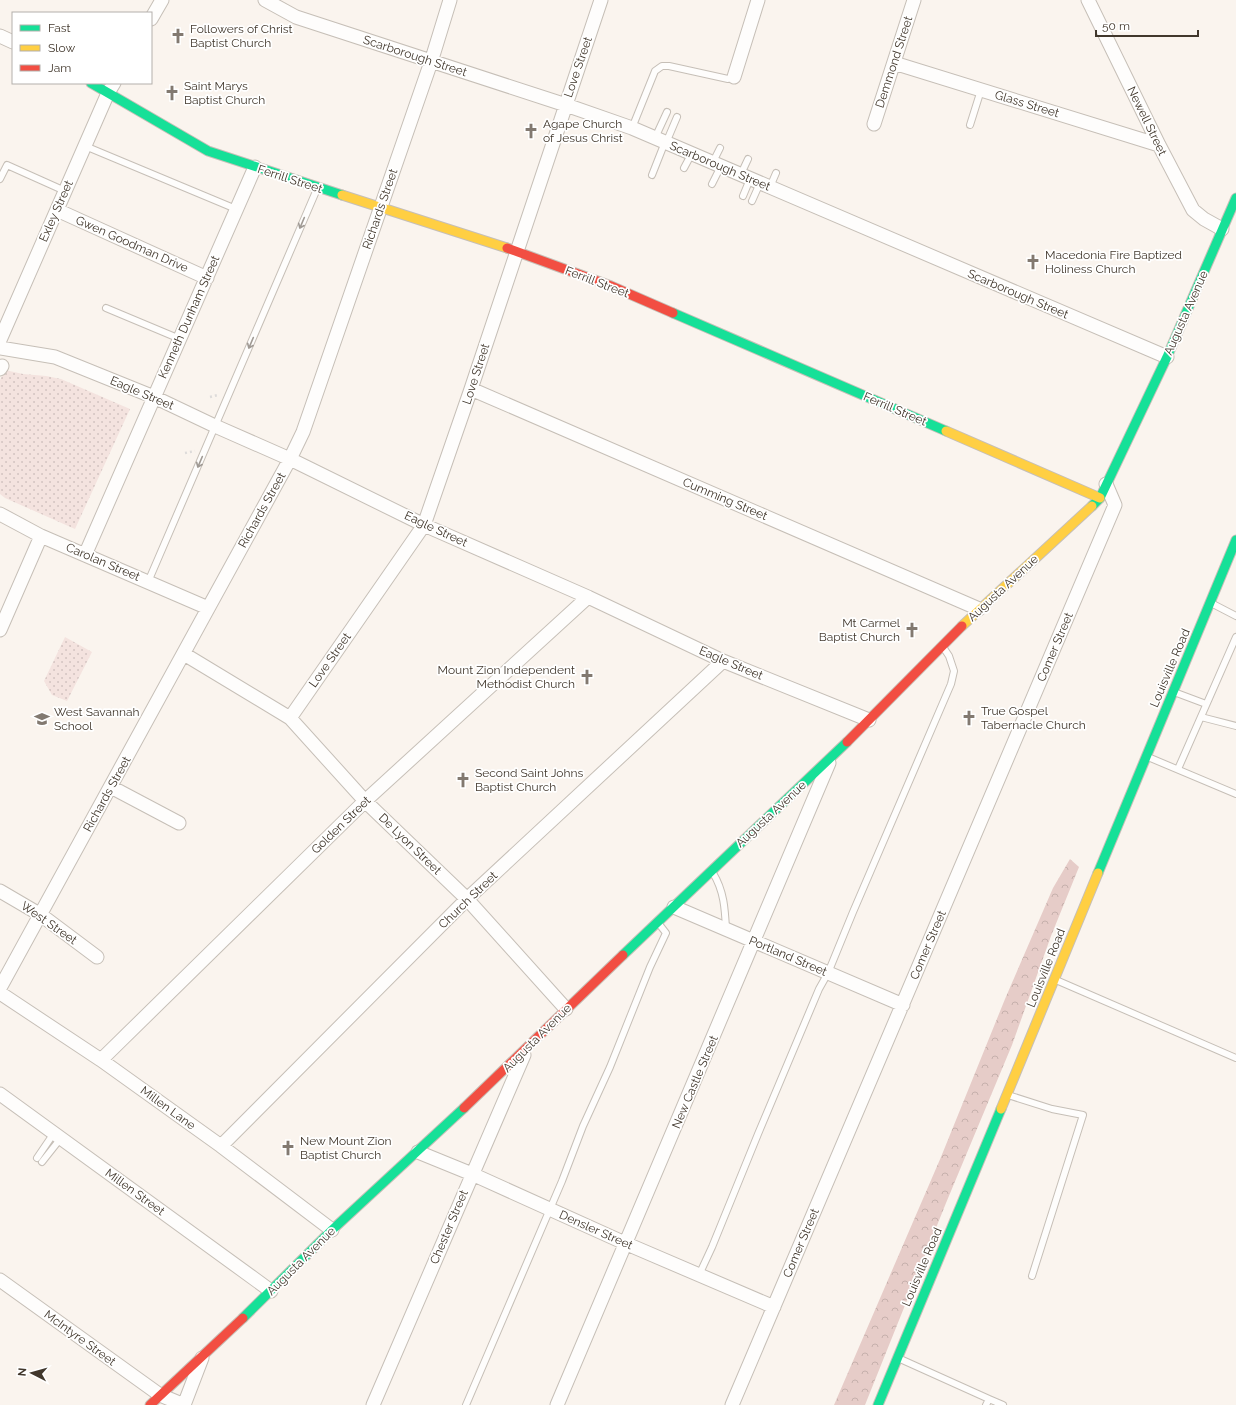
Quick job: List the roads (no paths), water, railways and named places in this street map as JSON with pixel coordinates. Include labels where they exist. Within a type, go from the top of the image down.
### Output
[{"type":"main road","name":"Ferrill Street","points":[[94,84],[111,88],[208,150],[255,168],[516,251],[610,286],[1100,498]]},
{"type":"main road","name":"Augusta Avenue","points":[[150,1405],[271,1291],[332,1230],[418,1152],[526,1050],[566,1009],[831,758],[979,609],[1100,498],[1167,357],[1236,198]]},
{"type":"main road","name":"Louisville Road","points":[[878,1405],[1236,540]]},
{"type":"street","points":[[152,17],[162,0]]},
{"type":"street","name":"Scarborough Street","points":[[264,0],[296,17],[632,128],[1167,357]]},
{"type":"street","name":"Richards Street","points":[[0,988],[184,654],[290,459],[303,432],[431,62],[450,0]]},
{"type":"street","name":"Love Street","points":[[290,718],[424,525],[601,0]]},
{"type":"street","points":[[734,77],[758,0]]},
{"type":"street","name":"Demmond Street","points":[[874,124],[914,0]]},
{"type":"street","name":"Newell Street","points":[[1088,0],[1159,145],[1193,210],[1204,219],[1222,229]]},
{"type":"street","points":[[0,36],[12,42]]},
{"type":"street","name":"Glass Street","points":[[894,62],[1159,145]]},
{"type":"street","name":"Exley Street","points":[[0,340],[111,88]]},
{"type":"street","name":"Kenneth Dunham Street","points":[[85,554],[255,168]]},
{"type":"street","name":"Gwen Goodman Drive","points":[[57,210],[207,278]]},
{"type":"street","name":"Eagle Street","points":[[0,348],[56,357],[154,397],[290,459],[424,525],[588,597],[723,661],[869,720]]},
{"type":"street","name":"Cumming Street","points":[[471,389],[979,609]]},
{"type":"street","name":"Comer Street","points":[[732,1405],[1115,505],[1106,484]]},
{"type":"street","name":"Carolan Street","points":[[0,514],[41,536],[208,608]]},
{"type":"street","points":[[0,630],[41,536]]},
{"type":"street","name":"Golden Street","points":[[101,1060],[365,801],[588,597]]},
{"type":"street","name":"De Lyon Street","points":[[184,654],[290,718],[365,801],[467,899],[566,1009]]},
{"type":"street","name":"Church Street","points":[[221,1146],[467,899],[723,661]]},
{"type":"street","name":"New Castle Street","points":[[558,1405],[831,758]]},
{"type":"street","points":[[111,787],[179,823]]},
{"type":"street","name":"West Street","points":[[0,891],[41,914],[97,957]]},
{"type":"street","name":"Portland Street","points":[[674,907],[903,1005]]},
{"type":"street","name":"Millen Lane","points":[[0,993],[101,1060],[221,1146],[332,1230]]},
{"type":"street","name":"Chester Street","points":[[373,1405],[526,1050]]},
{"type":"street","name":"Millen Street","points":[[0,1094],[271,1291]]},
{"type":"street","name":"Densler Street","points":[[418,1152],[472,1174],[626,1244],[774,1307]]},
{"type":"street","name":"McIntyre Street","points":[[0,1280],[160,1395],[184,1405]]},
{"type":"street","name":"Augusta Avenue","points":[[184,1405],[202,1356]]},
{"type":"lane","points":[[632,128],[655,71],[662,66],[669,66],[728,79],[734,77]]},
{"type":"lane","points":[[970,125],[981,90]]},
{"type":"lane","points":[[652,175],[662,141],[667,112]]},
{"type":"lane","points":[[662,141],[677,117]]},
{"type":"lane","points":[[85,146],[236,209]]},
{"type":"lane","points":[[712,184],[720,148]]},
{"type":"lane","points":[[684,168],[692,154]]},
{"type":"lane","points":[[748,159],[755,181],[752,201]]},
{"type":"lane","points":[[0,179],[6,164],[65,191]]},
{"type":"lane","points":[[743,196],[755,181],[776,173]]},
{"type":"lane","points":[[148,582],[318,187]]},
{"type":"lane","points":[[106,308],[180,339]]},
{"type":"lane","points":[[1210,602],[1236,616]]},
{"type":"lane","points":[[1178,769],[1236,636]]},
{"type":"lane","points":[[699,1275],[816,996],[828,973],[951,684],[954,671],[949,656],[942,646]]},
{"type":"lane","points":[[1173,692],[1206,704]]},
{"type":"lane","points":[[1201,717],[1236,726]]},
{"type":"lane","points":[[1146,756],[1236,794]]},
{"type":"lane","points":[[711,871],[716,879],[725,903],[726,929]]},
{"type":"lane","points":[[466,1405],[550,1209],[650,967],[666,933],[657,923]]},
{"type":"lane","points":[[1054,979],[1236,1058]]},
{"type":"lane","points":[[1006,1094],[1052,1109],[1083,1115],[1032,1276]]},
{"type":"lane","points":[[40,1160],[58,1136]]},
{"type":"lane","points":[[897,1358],[988,1402],[1003,1405]]},
{"type":"place","name":"Followers of Christ Baptist Church","points":[[178,36]]},
{"type":"place","name":"Saint Marys Baptist Church","points":[[172,93]]},
{"type":"place","name":"Agape Church of Jesus Christ","points":[[531,131]]},
{"type":"place","name":"Macedonia Fire Baptized Holiness Church","points":[[1033,262]]},
{"type":"place","name":"Mt Carmel Baptist Church","points":[[912,630]]},
{"type":"place","name":"Mount Zion Independent Methodist Church","points":[[587,677]]},
{"type":"place","name":"True Gospel Tabernacle Church","points":[[969,718]]},
{"type":"place","name":"West Savannah School","points":[[42,719]]},
{"type":"place","name":"Second Saint Johns Baptist Church","points":[[463,780]]},
{"type":"place","name":"New Mount Zion Baptist Church","points":[[288,1148]]}]
